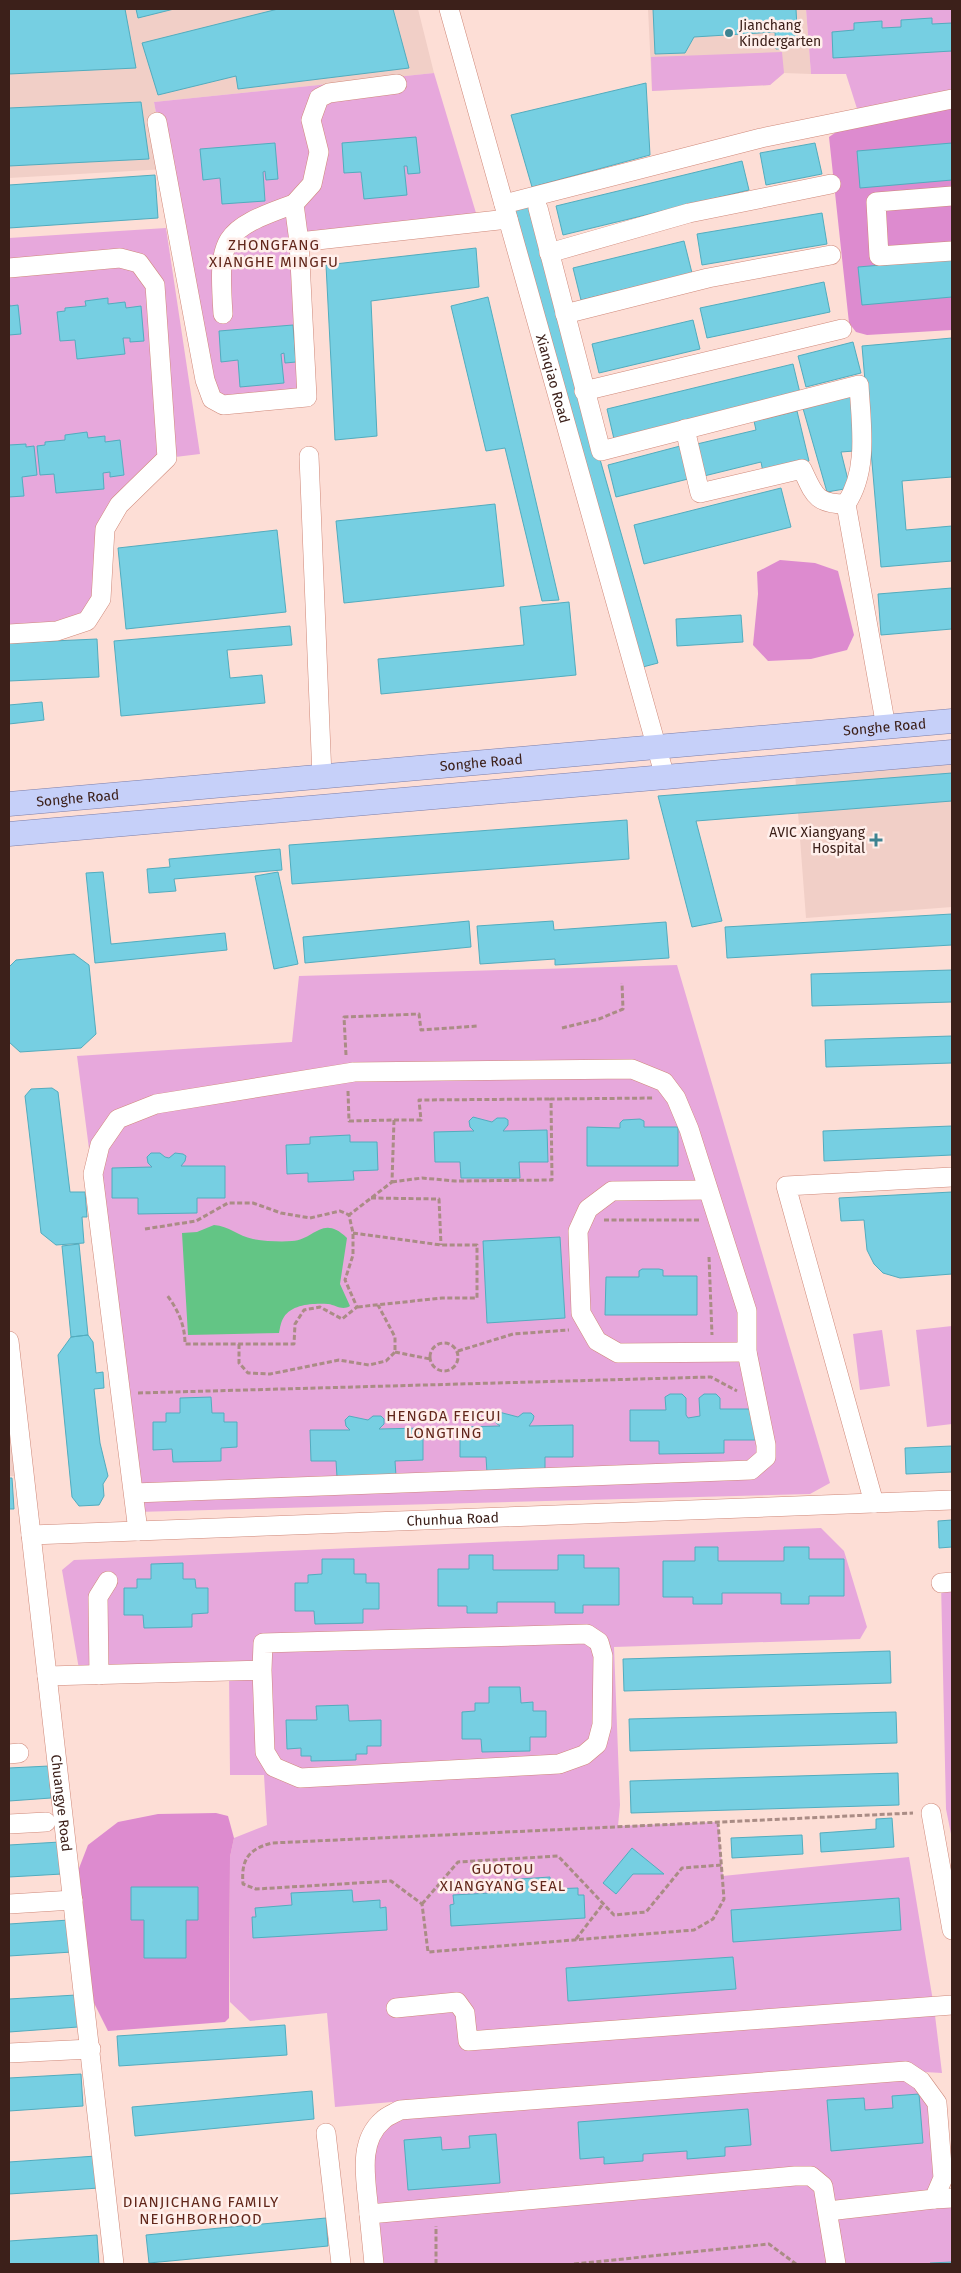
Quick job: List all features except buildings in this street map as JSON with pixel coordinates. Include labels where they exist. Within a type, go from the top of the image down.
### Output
[{"type":"main road","name":"Songhe Road","points":[[9,804],[952,721]]},
{"type":"main road","points":[[9,834],[952,752]]},
{"type":"street","name":"Xianqiao Road","points":[[449,9],[666,777]]},
{"type":"street","points":[[223,314],[220,270],[225,246],[237,229],[260,216],[294,204],[312,184],[319,152],[311,120],[319,98],[329,93],[397,84]]},
{"type":"street","points":[[299,242],[506,212],[761,138],[952,99]]},
{"type":"street","points":[[157,122],[205,380],[212,399],[223,405],[307,397],[299,242],[294,204]]},
{"type":"street","points":[[549,253],[689,213],[831,184]]},
{"type":"street","points":[[952,196],[876,202],[879,256],[952,251]]},
{"type":"street","points":[[538,208],[584,392],[601,451],[859,385],[862,448],[854,490],[846,504],[886,727]]},
{"type":"street","points":[[565,314],[708,278],[831,255]]},
{"type":"street","points":[[9,268],[120,258],[139,263],[155,285],[167,458],[119,505],[105,529],[101,599],[87,621],[57,631],[9,634]]},
{"type":"street","points":[[584,392],[842,329]]},
{"type":"street","points":[[685,429],[700,493],[802,469],[814,494],[828,504],[846,504]]},
{"type":"street","points":[[309,456],[322,777]]},
{"type":"street","points":[[134,1493],[751,1470],[766,1458],[766,1445],[746,1352],[746,1312],[689,1129],[676,1098],[664,1082],[632,1069],[563,1068],[347,1073],[156,1104],[118,1120],[100,1145],[93,1174],[138,1531]]},
{"type":"street","points":[[952,1177],[786,1186],[874,1503],[952,1500]]},
{"type":"street","points":[[708,1190],[612,1190],[588,1209],[578,1231],[581,1313],[597,1341],[618,1353],[746,1352]]},
{"type":"street","name":"Chuangye Road","points":[[9,1341],[12,1395],[48,1676],[114,2264]]},
{"type":"street","name":"Chunhua Road","points":[[31,1535],[874,1503]]},
{"type":"street","points":[[98,1675],[98,1597],[108,1582]]},
{"type":"street","points":[[587,1634],[599,1642],[603,1656],[602,1725],[597,1744],[584,1755],[559,1764],[300,1778],[274,1767],[265,1752],[262,1670],[263,1643],[587,1634]]},
{"type":"street","points":[[48,1676],[262,1670]]},
{"type":"street","points":[[931,1813],[952,1930]]},
{"type":"street","points":[[9,1824],[46,1822]]},
{"type":"street","points":[[9,1904],[73,1900]]},
{"type":"street","points":[[396,2008],[457,2002],[466,2014],[468,2041],[952,2005]]},
{"type":"street","points":[[9,2053],[91,2049]]},
{"type":"street","points":[[374,2264],[365,2157],[369,2136],[383,2119],[400,2110],[906,2071],[921,2081],[937,2104],[943,2198],[828,2211]]},
{"type":"street","points":[[326,2133],[341,2264]]},
{"type":"street","points":[[370,2214],[811,2176],[824,2186],[836,2264]]},
{"type":"path","points":[[562,1028],[599,1019],[623,1009],[622,983]]},
{"type":"path","points":[[477,1026],[421,1030],[419,1014],[344,1017],[349,1121],[421,1120],[419,1100],[676,1098]]},
{"type":"path","points":[[349,1215],[392,1182],[422,1178],[455,1181],[552,1180],[551,1099]]},
{"type":"path","points":[[392,1182],[394,1120]]},
{"type":"path","points":[[370,1198],[439,1199],[441,1245]]},
{"type":"path","points":[[145,1229],[196,1220],[228,1203],[253,1203],[280,1214],[310,1218],[340,1211],[349,1215]]},
{"type":"path","points":[[349,1215],[353,1233],[352,1254],[346,1280],[357,1307]]},
{"type":"path","points":[[583,1220],[709,1220]]},
{"type":"path","points":[[167,1295],[176,1308],[185,1330],[185,1344],[294,1344],[295,1324],[304,1310],[320,1308],[342,1319],[357,1307],[442,1298],[477,1298],[477,1245],[441,1245],[353,1233]]},
{"type":"path","points":[[709,1250],[712,1352]]},
{"type":"path","points":[[239,1344],[239,1363],[248,1373],[270,1374],[339,1360],[369,1365],[386,1361],[395,1352],[395,1336],[378,1305]]},
{"type":"path","points":[[458,1351],[513,1334],[590,1328]]},
{"type":"path","points":[[395,1352],[430,1359],[439,1370],[448,1370],[456,1365],[458,1351],[452,1344],[443,1342],[435,1346],[430,1359]]},
{"type":"path","points":[[122,1394],[711,1377],[757,1402]]},
{"type":"path","points":[[718,1822],[724,1899],[713,1920],[694,1930],[428,1952],[422,1904],[391,1881],[256,1888],[243,1884],[242,1868],[249,1854],[261,1845],[272,1843],[718,1822],[931,1813]]},
{"type":"path","points":[[422,1904],[458,1862],[558,1856],[614,1916],[646,1912],[682,1868],[721,1865]]},
{"type":"path","points":[[576,1939],[603,1904]]},
{"type":"path","points":[[430,2209],[436,2223],[436,2264]]},
{"type":"path","points":[[574,2264],[770,2244],[796,2264]]},
{"type":"shaded area","points":[[9,9],[418,9],[434,73],[154,102],[166,169],[9,178]]},
{"type":"shaded area","name":"Jianchang Kindergarten","points":[[648,9],[806,9],[811,74],[784,73],[770,85],[652,91]]},
{"type":"shaded area","points":[[806,9],[952,9],[952,99],[860,118],[846,74],[811,74]]},
{"type":"shaded area","points":[[782,52],[784,73],[770,85],[652,91],[651,57]]},
{"type":"shaded area","points":[[434,73],[479,223],[300,242],[307,397],[223,405],[205,380],[154,102]]},
{"type":"shaded area","points":[[952,107],[952,330],[867,335],[856,332],[849,323],[829,137],[845,126]]},
{"type":"shaded area","points":[[166,228],[200,454],[167,458],[119,505],[87,621],[9,634],[9,238]]},
{"type":"shaded area","points":[[780,560],[815,563],[838,571],[854,635],[847,650],[811,659],[768,661],[753,645],[758,594],[757,572]]},
{"type":"shaded area","name":"AVIC Xiangyang Hospital","points":[[952,761],[952,907],[806,918],[795,773]]},
{"type":"shaded area","points":[[677,965],[830,1483],[810,1494],[136,1512],[77,1056],[292,1042],[299,976]]},
{"type":"shaded area","points":[[214,1225],[224,1227],[248,1238],[272,1241],[300,1240],[325,1228],[338,1231],[347,1238],[340,1284],[350,1306],[342,1308],[328,1304],[316,1304],[292,1309],[284,1317],[279,1333],[188,1335],[182,1233],[197,1232]]},
{"type":"shaded area","points":[[952,1326],[952,1424],[927,1427],[916,1330]]},
{"type":"shaded area","points":[[882,1330],[890,1386],[860,1390],[853,1334]]},
{"type":"shaded area","points":[[9,1342],[24,1476],[9,1476]]},
{"type":"shaded area","points":[[821,1528],[844,1551],[867,1627],[860,1639],[614,1647],[620,1805],[618,1826],[718,1822],[723,1876],[909,1857],[934,2007],[942,2073],[907,2071],[937,2103],[943,2178],[952,2198],[952,2264],[374,2264],[365,2157],[400,2110],[392,2102],[335,2107],[327,2013],[250,2021],[230,2002],[230,1857],[234,1838],[267,1825],[264,1775],[230,1775],[229,1671],[80,1675],[62,1570],[74,1560]]},
{"type":"shaded area","points":[[952,1582],[952,1839],[946,1809],[941,1583]]},
{"type":"shaded area","points":[[216,1813],[228,1816],[234,1838],[230,1857],[229,2018],[225,2022],[108,2031],[94,2003],[76,1876],[88,1845],[118,1822],[158,1814]]},
{"type":"place","name":"Jianchang Kindergarten","points":[[729,33]]},
{"type":"place","name":"AVIC Xiangyang Hospital","points":[[876,840]]},
{"type":"district","name":"ZHONGFANG XIANGHE MINGFU","points":[[274,254]]},
{"type":"district","name":"HENGDA FEICUI LONGTING","points":[[444,1424]]},
{"type":"district","name":"GUOTOU XIANGYANG SEAL","points":[[503,1878]]},
{"type":"district","name":"DIANJICHANG FAMILY NEIGHBORHOOD","points":[[201,2210]]}]
